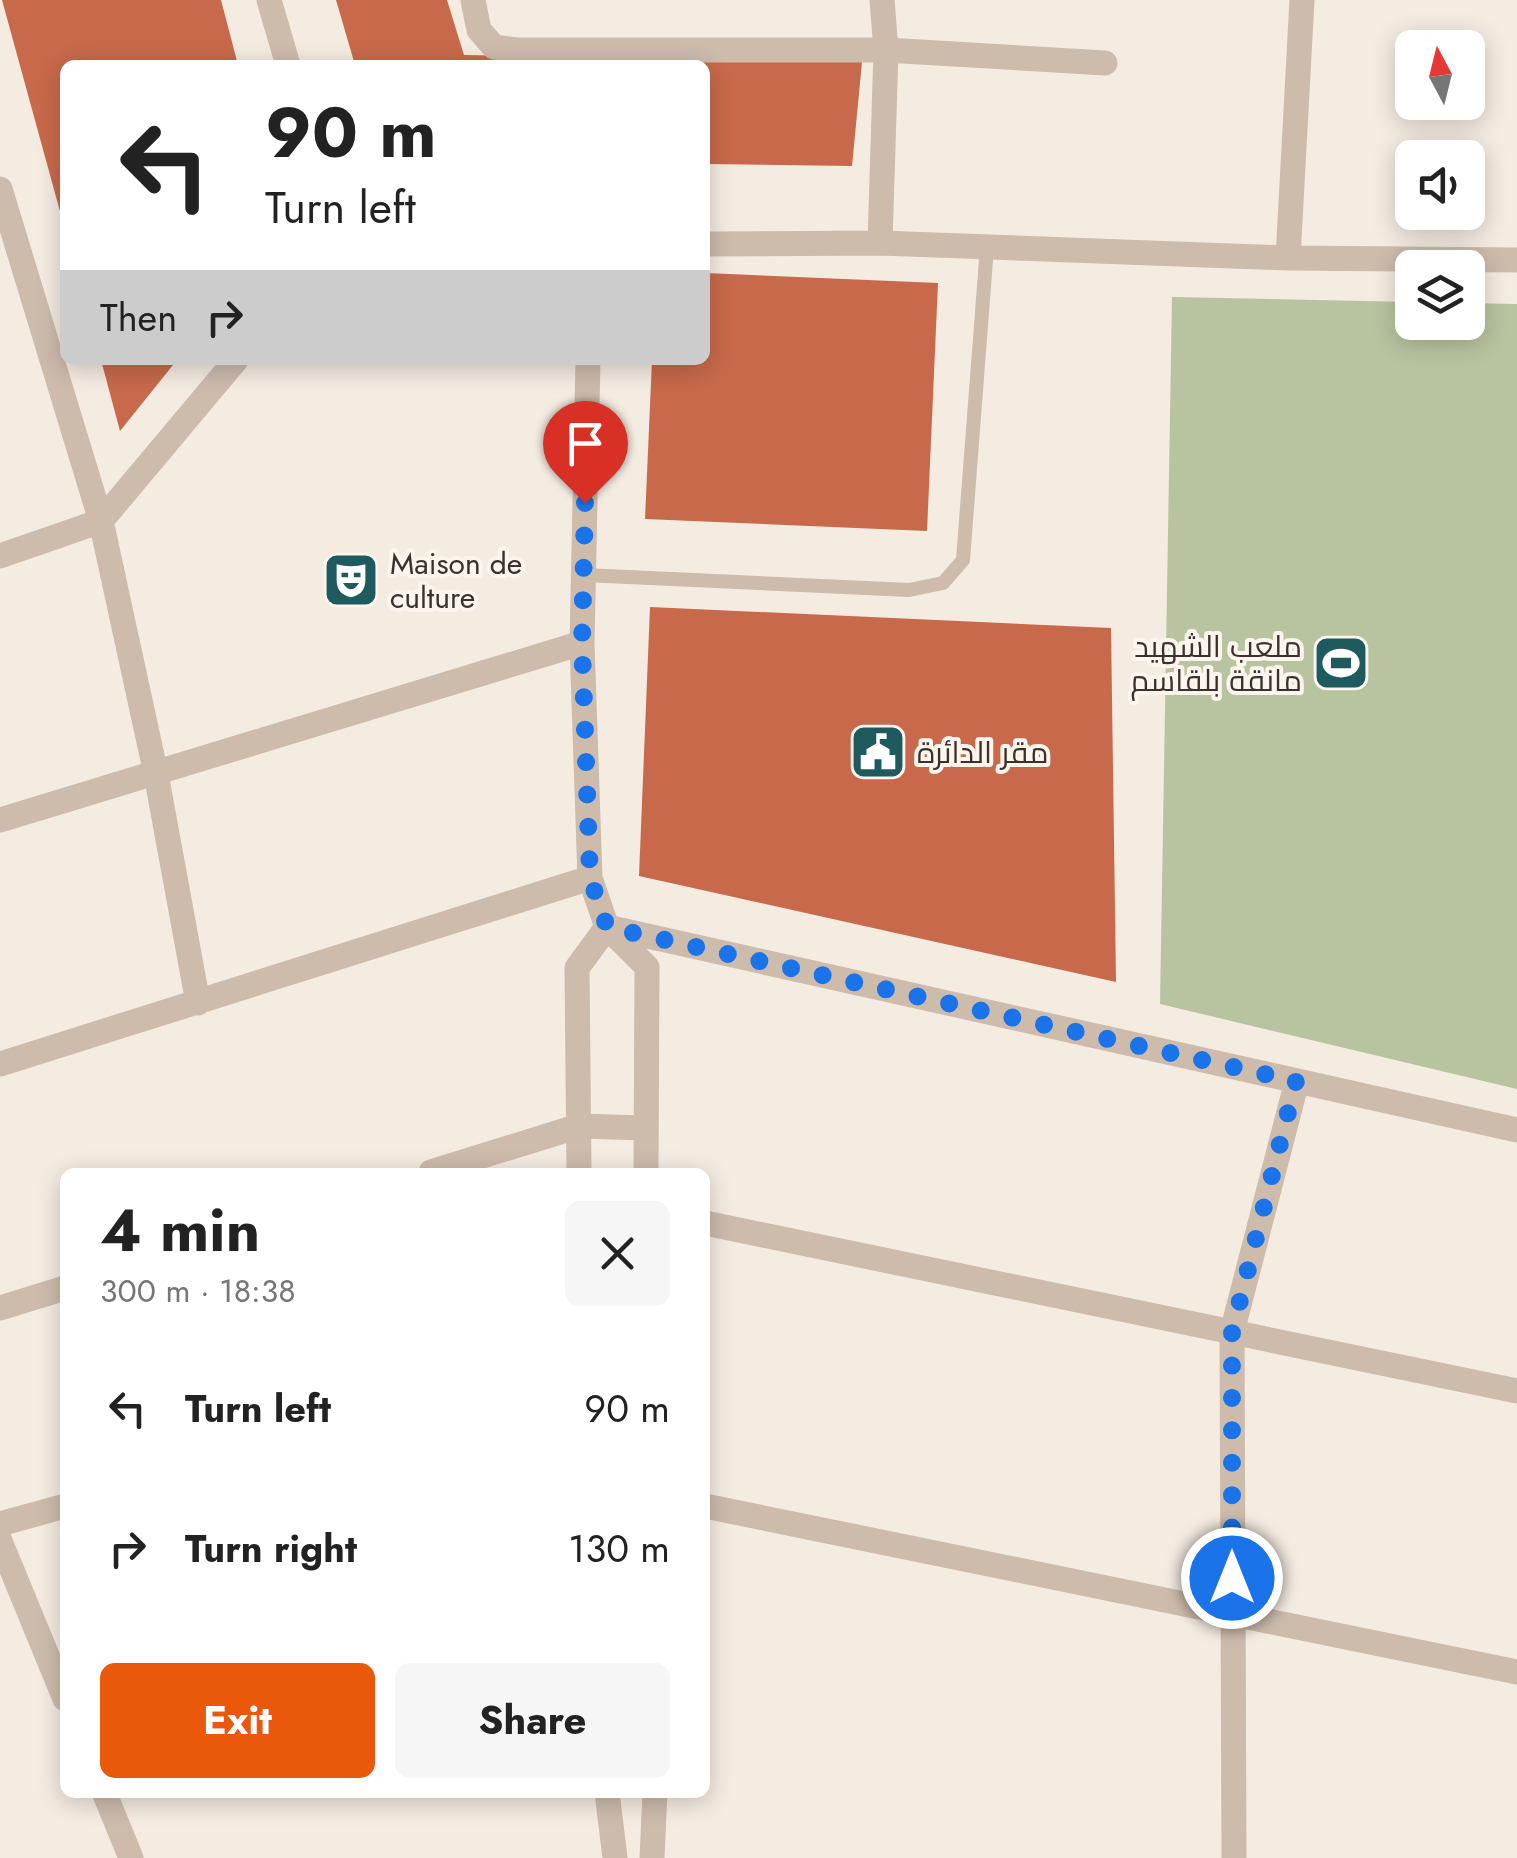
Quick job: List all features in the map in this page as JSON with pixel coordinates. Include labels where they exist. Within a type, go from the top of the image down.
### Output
[{"type":"street","points":[[269,0],[287,60]]},
{"type":"street","points":[[473,0],[479,30],[494,47],[516,50],[886,50],[1105,64]]},
{"type":"street","points":[[880,244],[886,50],[882,0]]},
{"type":"street","points":[[1288,258],[1302,0]]},
{"type":"street","points":[[0,189],[101,521],[156,774],[198,1003]]},
{"type":"street","points":[[710,244],[880,244],[1288,258],[1517,260]]},
{"type":"street","points":[[0,556],[101,521],[232,365]]},
{"type":"street","points":[[588,365],[582,643],[590,878],[607,927],[647,968],[646,1168]]},
{"type":"street","points":[[0,820],[582,643]]},
{"type":"street","points":[[0,1064],[590,878]]},
{"type":"street","points":[[607,927],[1517,1130]]},
{"type":"street","points":[[579,1168],[577,968],[607,927]]},
{"type":"street","points":[[1234,1858],[1232,1332],[1296,1081]]},
{"type":"street","points":[[443,1168],[578,1126],[645,1128]]},
{"type":"street","points":[[710,1224],[1517,1391]]},
{"type":"street","points":[[0,1308],[60,1290]]},
{"type":"street","points":[[0,1524],[60,1507]]},
{"type":"street","points":[[710,1507],[1517,1672]]},
{"type":"street","points":[[0,1541],[60,1687]]},
{"type":"street","points":[[106,1798],[130,1858]]},
{"type":"street","points":[[609,1798],[615,1858]]},
{"type":"street","points":[[652,1858],[656,1798]]},
{"type":"lane","points":[[584,575],[910,590],[943,583],[963,560],[987,247]]},
{"type":"green space","name":"ملعب الشهيد مانقة بلقاسم","points":[[1172,297],[1395,302],[1395,340],[1485,340],[1485,303],[1517,304],[1517,1089],[1160,1004]]},
{"type":"building","points":[[2,0],[221,0],[237,60],[60,60],[60,211]]},
{"type":"building","points":[[336,0],[447,0],[464,55],[862,62],[852,166],[710,164],[710,60],[354,60]]},
{"type":"building","points":[[710,273],[938,283],[927,531],[645,519],[652,365],[710,365]]},
{"type":"building","points":[[102,365],[173,365],[120,431]]},
{"type":"building","name":"مقر الدائرة","points":[[650,607],[1111,628],[1116,982],[639,876]]},
{"type":"place","name":"Maison de culture","points":[[351,580]]},
{"type":"place","name":"ملعب الشهيد مانقة بلقاسم","points":[[1341,663]]},
{"type":"place","name":"مقر الدائرة","points":[[878,752]]},
{"type":"route","points":[[585,503],[582,643],[590,878],[607,927],[1296,1081],[1232,1332],[1232,1578]]}]
